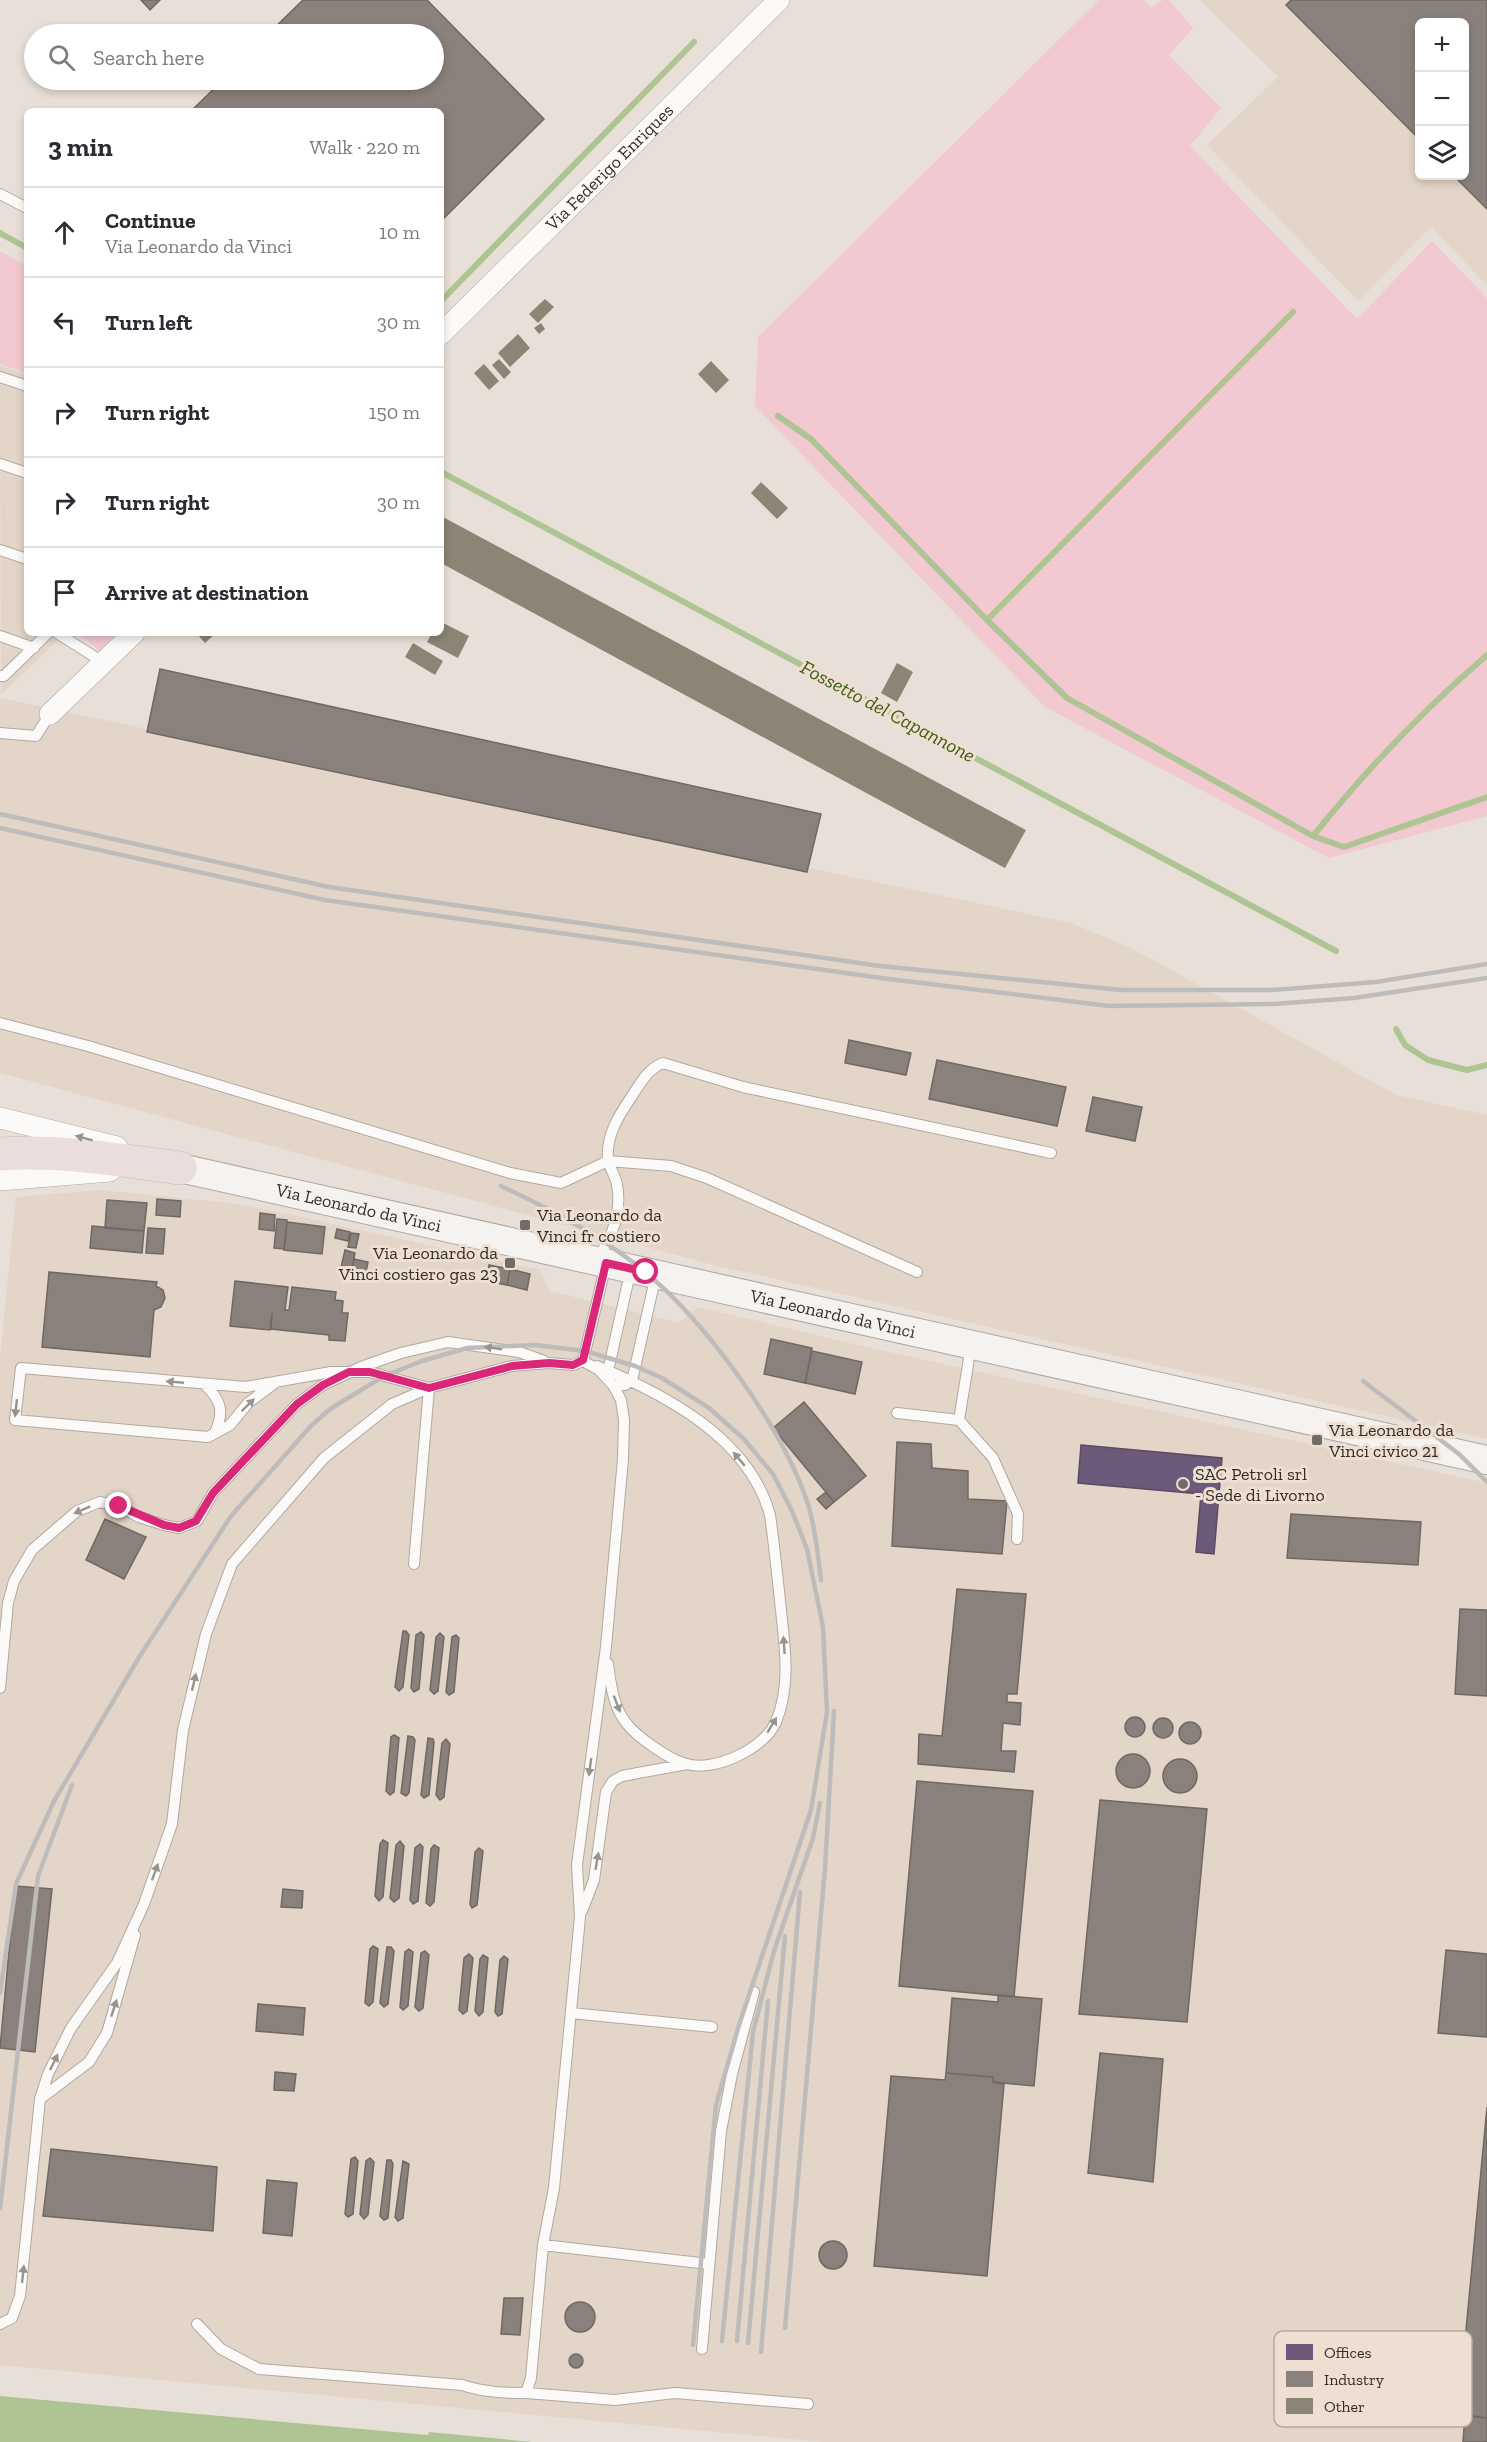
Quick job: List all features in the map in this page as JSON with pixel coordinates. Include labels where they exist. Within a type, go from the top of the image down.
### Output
[{"type":"highway","points":[[0,1154],[100,1157],[180,1168]]},
{"type":"main road","name":"Via Leonardo da Vinci","points":[[180,1168],[1487,1460]]},
{"type":"street","name":"Via Federigo Enriques","points":[[444,331],[779,0]]},
{"type":"street","points":[[50,714],[131,636]]},
{"type":"street","name":"Via Leonardo da Vinci","points":[[0,1118],[88,1139],[180,1168]]},
{"type":"street","name":"Via Leonardo da Vinci","points":[[0,1180],[80,1172],[180,1168]]},
{"type":"lane","points":[[0,194],[24,206]]},
{"type":"lane","points":[[0,377],[24,385]]},
{"type":"lane","points":[[0,464],[24,472]]},
{"type":"lane","points":[[0,550],[24,558]]},
{"type":"lane","points":[[0,636],[34,648]]},
{"type":"lane","points":[[0,676],[4,676],[45,636]]},
{"type":"lane","points":[[62,636],[103,662]]},
{"type":"lane","points":[[0,733],[36,736],[50,714]]},
{"type":"lane","points":[[0,1023],[88,1046],[510,1173],[561,1183],[608,1161],[671,1166],[706,1178],[917,1272]]},
{"type":"lane","points":[[632,1381],[622,1267],[607,1245],[617,1212],[617,1185],[608,1161],[613,1125],[652,1067],[663,1063],[743,1087],[1051,1152]]},
{"type":"lane","points":[[40,2099],[89,2062],[106,2033],[144,1904],[172,1824],[183,1730],[206,1634],[232,1564],[324,1458],[392,1404],[429,1388],[512,1366],[549,1363],[573,1365],[583,1360],[622,1267]]},
{"type":"lane","points":[[526,2392],[531,2378],[543,2245],[554,2188],[580,1917],[577,1865],[606,1647],[623,1460],[624,1420],[621,1400],[606,1373],[622,1267]]},
{"type":"lane","points":[[0,1688],[8,1603],[14,1581],[32,1550],[77,1510],[100,1502],[119,1506],[164,1525],[179,1528],[196,1521],[213,1493],[297,1404],[323,1385],[349,1372],[401,1353],[447,1342],[519,1352],[549,1363]]},
{"type":"lane","points":[[959,1420],[971,1345]]},
{"type":"lane","points":[[580,1917],[594,1880],[606,1792],[613,1781],[622,1776],[687,1764],[725,1761],[741,1755],[759,1743],[775,1725],[786,1676],[771,1522],[766,1500],[748,1469],[724,1441],[691,1414],[632,1381],[606,1373],[583,1360]]},
{"type":"lane","points":[[275,1383],[248,1403],[230,1425],[208,1437],[15,1420],[21,1368],[246,1387],[331,1372],[370,1372],[429,1388]]},
{"type":"lane","points":[[613,1385],[625,1385],[632,1381]]},
{"type":"lane","points":[[205,1384],[213,1392],[220,1405],[221,1419],[215,1434]]},
{"type":"lane","points":[[414,1564],[429,1388]]},
{"type":"lane","points":[[897,1413],[959,1420],[993,1458],[1018,1514],[1017,1539]]},
{"type":"lane","points":[[606,1647],[611,1689],[618,1711],[626,1723],[639,1737],[687,1764]]},
{"type":"lane","points":[[0,2324],[12,2318],[20,2296],[40,2099],[48,2074],[71,2028],[117,1963],[144,1904]]},
{"type":"lane","points":[[702,2349],[721,2132],[732,2074],[754,1992]]},
{"type":"lane","points":[[571,2013],[712,2027]]},
{"type":"lane","points":[[543,2245],[709,2264]]},
{"type":"lane","points":[[197,2324],[221,2349],[259,2369],[462,2385],[479,2390],[615,2400],[675,2393],[808,2404]]},
{"type":"shaded area","points":[[1099,0],[1144,0],[1151,8],[1163,0],[1169,0],[1193,28],[1169,55],[1221,108],[1190,146],[1357,319],[1432,241],[1487,298],[1487,816],[1329,858],[1045,707],[755,406],[758,337]]},
{"type":"shaded area","points":[[1200,0],[1487,0],[1487,285],[1431,227],[1358,301],[1207,145],[1278,77]]},
{"type":"shaded area","points":[[0,251],[24,264],[24,372],[0,364]]},
{"type":"shaded area","points":[[0,366],[24,374],[24,636],[62,636],[1,695]]},
{"type":"shaded area","points":[[82,636],[115,636],[99,651]]},
{"type":"shaded area","points":[[0,698],[1071,923],[1135,950],[1396,1095],[1487,1115],[1487,1439],[717,1266],[0,1073]]},
{"type":"shaded area","points":[[101,1190],[231,1203],[270,1210],[540,1270],[550,1291],[679,1323],[698,1307],[884,1351],[1487,1483],[1487,2442],[824,2442],[0,2365],[0,1359],[16,1197]]},
{"type":"shaded area","points":[[0,2396],[428,2435],[429,2432],[532,2442],[0,2442]]},
{"type":"building: Offices","points":[[1081,1445],[1222,1458],[1214,1554],[1196,1552],[1201,1494],[1078,1483]]},
{"type":"building: Industry","points":[[141,0],[160,0],[150,10]]},
{"type":"building: Industry","points":[[303,0],[427,0],[544,119],[444,218],[444,108],[194,108],[213,90],[444,90],[444,24],[278,24]]},
{"type":"building: Industry","points":[[1291,0],[1487,0],[1487,209],[1458,180],[1469,180],[1469,18],[1415,18],[1415,135],[1286,5]]},
{"type":"building: Industry","points":[[160,669],[821,814],[807,872],[147,732]]},
{"type":"building: Industry","points":[[849,1040],[911,1053],[906,1075],[845,1063]]},
{"type":"building: Industry","points":[[937,1060],[1066,1087],[1057,1126],[929,1099]]},
{"type":"building: Industry","points":[[1093,1097],[1142,1107],[1135,1141],[1086,1131]]},
{"type":"building: Industry","points":[[157,1199],[181,1201],[180,1217],[156,1215]]},
{"type":"building: Industry","points":[[107,1200],[147,1203],[144,1231],[105,1228]]},
{"type":"building: Industry","points":[[260,1213],[275,1215],[274,1231],[259,1229]]},
{"type":"building: Industry","points":[[277,1219],[287,1220],[284,1249],[274,1248]]},
{"type":"building: Industry","points":[[287,1222],[325,1227],[322,1254],[284,1250]]},
{"type":"building: Industry","points":[[92,1226],[144,1231],[142,1253],[90,1248]]},
{"type":"building: Industry","points":[[148,1228],[165,1229],[163,1254],[146,1253]]},
{"type":"building: Industry","points":[[337,1229],[350,1232],[348,1241],[335,1238]]},
{"type":"building: Industry","points":[[351,1233],[359,1234],[356,1248],[348,1247]]},
{"type":"building: Industry","points":[[345,1250],[355,1253],[351,1274],[340,1272]]},
{"type":"building: Industry","points":[[354,1259],[368,1262],[365,1278],[350,1275]]},
{"type":"building: Industry","points":[[489,1265],[510,1269],[507,1285],[486,1281]]},
{"type":"building: Industry","points":[[510,1269],[530,1274],[527,1290],[507,1285]]},
{"type":"building: Industry","points":[[49,1272],[157,1282],[156,1286],[163,1290],[165,1298],[161,1307],[154,1310],[150,1357],[42,1347]]},
{"type":"building: Industry","points":[[235,1281],[288,1287],[285,1310],[289,1310],[292,1287],[336,1292],[335,1300],[343,1301],[342,1313],[348,1313],[345,1341],[329,1340],[329,1335],[271,1329],[272,1313],[270,1330],[230,1326]]},
{"type":"building: Industry","points":[[771,1339],[812,1348],[805,1383],[764,1374]]},
{"type":"building: Industry","points":[[812,1351],[862,1362],[855,1394],[805,1383]]},
{"type":"building: Industry","points":[[804,1402],[866,1476],[834,1502],[773,1428]]},
{"type":"building: Industry","points":[[897,1442],[931,1444],[932,1468],[968,1471],[968,1499],[1007,1501],[1002,1554],[892,1546]]},
{"type":"building: Industry","points":[[826,1492],[834,1502],[826,1509],[817,1499]]},
{"type":"building: Industry","points":[[1291,1514],[1421,1522],[1418,1565],[1287,1558]]},
{"type":"building: Industry","points":[[105,1519],[146,1537],[124,1579],[86,1560]]},
{"type":"building: Industry","points":[[957,1589],[1026,1594],[1017,1694],[1007,1694],[1007,1702],[1021,1703],[1020,1725],[1003,1723],[1001,1751],[1016,1751],[1014,1772],[918,1764],[919,1734],[942,1736]]},
{"type":"building: Industry","points":[[1460,1609],[1487,1610],[1487,1696],[1455,1694]]},
{"type":"building: Industry","points":[[403,1631],[409,1635],[403,1687],[399,1691],[395,1687]]},
{"type":"building: Industry","points":[[421,1632],[424,1635],[419,1689],[414,1692],[411,1688],[416,1635]]},
{"type":"building: Industry","points":[[440,1633],[444,1637],[438,1691],[434,1694],[430,1690],[436,1637]]},
{"type":"building: Industry","points":[[456,1635],[459,1638],[454,1692],[449,1695],[446,1692],[452,1637]]},
{"type":"building: Industry","points":[[1135,1717],[1142,1720],[1145,1727],[1142,1734],[1135,1737],[1128,1734],[1125,1727],[1128,1720]]},
{"type":"building: Industry","points":[[1163,1718],[1170,1721],[1173,1728],[1170,1735],[1163,1738],[1156,1735],[1153,1728],[1156,1721]]},
{"type":"building: Industry","points":[[1190,1722],[1200,1729],[1201,1733],[1194,1743],[1190,1744],[1180,1737],[1179,1733],[1186,1723]]},
{"type":"building: Industry","points":[[394,1735],[399,1738],[394,1792],[390,1795],[386,1791],[391,1737]]},
{"type":"building: Industry","points":[[408,1736],[415,1740],[409,1793],[406,1796],[401,1793]]},
{"type":"building: Industry","points":[[428,1738],[433,1739],[434,1742],[429,1795],[424,1798],[421,1795]]},
{"type":"building: Industry","points":[[446,1739],[450,1744],[444,1797],[440,1800],[436,1795],[442,1743]]},
{"type":"building: Industry","points":[[1133,1754],[1145,1759],[1150,1771],[1145,1783],[1133,1788],[1121,1783],[1116,1771],[1121,1759]]},
{"type":"building: Industry","points":[[1180,1759],[1192,1764],[1197,1776],[1192,1788],[1180,1793],[1168,1788],[1163,1776],[1168,1764]]},
{"type":"building: Industry","points":[[917,1781],[1033,1791],[1014,1997],[899,1986]]},
{"type":"building: Industry","points":[[1100,1800],[1207,1809],[1187,2022],[1079,2014]]},
{"type":"building: Industry","points":[[383,1840],[388,1843],[383,1897],[379,1901],[375,1896],[380,1844]]},
{"type":"building: Industry","points":[[400,1841],[404,1846],[399,1898],[394,1902],[390,1898],[396,1845]]},
{"type":"building: Industry","points":[[420,1844],[423,1847],[418,1901],[413,1904],[410,1900],[415,1848]]},
{"type":"building: Industry","points":[[434,1845],[439,1848],[434,1902],[430,1906],[426,1903],[431,1849]]},
{"type":"building: Industry","points":[[479,1848],[483,1851],[477,1905],[472,1908],[470,1904],[475,1852]]},
{"type":"building: Industry","points":[[15,1886],[52,1889],[35,2052],[0,2048]]},
{"type":"building: Industry","points":[[283,1889],[303,1891],[302,1908],[281,1907]]},
{"type":"building: Industry","points":[[373,1946],[378,1949],[373,2002],[369,2006],[365,2003],[370,1949]]},
{"type":"building: Industry","points":[[387,1947],[391,1947],[394,1951],[388,2004],[384,2007],[380,2003]]},
{"type":"building: Industry","points":[[409,1949],[413,1952],[408,2006],[403,2010],[400,2007],[405,1952]]},
{"type":"building: Industry","points":[[1446,1950],[1487,1954],[1487,2037],[1438,2033]]},
{"type":"building: Industry","points":[[425,1951],[429,1955],[423,2008],[419,2011],[415,2007],[421,1953]]},
{"type":"building: Industry","points":[[469,1954],[473,1958],[467,2011],[463,2014],[459,2010],[464,1958]]},
{"type":"building: Industry","points":[[483,1955],[488,1958],[483,2012],[479,2016],[475,2011],[480,1959]]},
{"type":"building: Industry","points":[[504,1956],[508,1959],[502,2014],[498,2016],[495,2012],[500,1960]]},
{"type":"building: Industry","points":[[998,1995],[1042,1999],[1034,2086],[993,2082],[993,2077],[946,2073],[952,1998],[998,2002]]},
{"type":"building: Industry","points":[[258,2004],[305,2008],[303,2035],[256,2031]]},
{"type":"building: Industry","points":[[1100,2053],[1163,2059],[1153,2182],[1088,2173]]},
{"type":"building: Industry","points":[[275,2072],[296,2074],[294,2091],[274,2090]]},
{"type":"building: Industry","points":[[946,2073],[993,2077],[993,2082],[1004,2084],[987,2276],[874,2266],[891,2076],[945,2080]]},
{"type":"building: Industry","points":[[1487,2107],[1487,2418],[1472,2416],[1472,2331],[1466,2331]]},
{"type":"building: Industry","points":[[51,2149],[217,2167],[213,2231],[43,2216]]},
{"type":"building: Industry","points":[[355,2157],[358,2161],[353,2214],[348,2217],[345,2214],[351,2159]]},
{"type":"building: Industry","points":[[370,2158],[374,2162],[368,2215],[364,2219],[360,2214],[366,2161]]},
{"type":"building: Industry","points":[[387,2160],[391,2160],[393,2164],[388,2218],[384,2220],[380,2216]]},
{"type":"building: Industry","points":[[403,2161],[409,2164],[403,2218],[398,2221],[395,2217]]},
{"type":"building: Industry","points":[[267,2180],[297,2183],[292,2236],[263,2233]]},
{"type":"building: Industry","points":[[833,2241],[843,2245],[847,2255],[843,2265],[833,2269],[823,2265],[819,2255],[823,2245]]},
{"type":"building: Industry","points":[[504,2298],[523,2298],[520,2335],[501,2334]]},
{"type":"building: Industry","points":[[580,2302],[586,2303],[594,2311],[594,2323],[586,2331],[580,2332],[574,2331],[566,2323],[565,2317],[566,2311],[574,2303]]},
{"type":"building: Industry","points":[[573,2354],[579,2354],[583,2361],[579,2368],[573,2368],[569,2364],[569,2358]]},
{"type":"building: Industry","points":[[1472,2416],[1487,2418],[1487,2442],[1463,2442],[1464,2427],[1472,2427]]},
{"type":"building: Other","points":[[545,299],[554,307],[538,323],[529,314]]},
{"type":"building: Other","points":[[541,323],[545,329],[539,334],[534,328]]},
{"type":"building: Other","points":[[518,334],[530,348],[510,367],[498,353]]},
{"type":"building: Other","points":[[499,359],[511,372],[504,379],[492,365]]},
{"type":"building: Other","points":[[711,361],[729,380],[716,393],[698,374]]},
{"type":"building: Other","points":[[484,364],[499,381],[489,390],[474,373]]},
{"type":"building: Other","points":[[761,482],[788,508],[777,519],[751,493]]},
{"type":"building: Other","points":[[444,518],[1026,830],[1005,868],[444,565]]},
{"type":"building: Other","points":[[444,624],[469,636],[458,658],[427,642],[430,636],[444,636]]},
{"type":"building: Other","points":[[199,636],[213,636],[205,643]]},
{"type":"building: Other","points":[[413,643],[443,661],[435,675],[405,657]]},
{"type":"building: Other","points":[[897,663],[913,672],[897,702],[881,693]]},
{"type":"waterway","points":[[444,298],[694,42]]},
{"type":"waterway","name":"Fossetto del Capannone","points":[[0,233],[24,246]]},
{"type":"waterway","points":[[987,620],[1293,312]]},
{"type":"waterway","points":[[778,416],[811,439],[987,620],[1067,698],[1313,836],[1344,847],[1487,797]]},
{"type":"waterway","name":"Fossetto del Capannone","points":[[444,474],[1336,951]]},
{"type":"waterway","points":[[1313,836],[1396,741],[1487,655]]},
{"type":"waterway","points":[[1396,1029],[1405,1045],[1428,1060],[1467,1070],[1487,1065]]},
{"type":"railway","points":[[0,814],[329,887],[880,966],[1121,990],[1273,990],[1376,982],[1487,964]]},
{"type":"railway","points":[[0,828],[325,900],[881,978],[1109,1006],[1274,1004],[1354,998],[1487,978]]},
{"type":"railway","points":[[501,1186],[576,1224],[629,1259],[668,1293],[717,1347],[762,1410],[796,1474],[808,1504],[821,1580]]},
{"type":"railway","points":[[0,1993],[16,1884],[54,1801],[138,1659],[231,1516],[310,1427],[330,1409],[384,1376],[422,1361],[467,1348],[535,1345],[585,1351],[635,1366],[662,1378],[709,1408],[743,1438],[773,1474],[792,1511],[807,1549],[823,1627],[827,1712],[811,1810],[739,2025],[716,2105],[693,2345]]},
{"type":"railway","points":[[1363,1381],[1459,1454],[1487,1482]]},
{"type":"railway","points":[[785,2328],[825,1868],[834,1711]]},
{"type":"railway","points":[[0,2208],[38,1876],[72,1785]]},
{"type":"railway","points":[[722,2341],[753,2032],[774,1951],[813,1838],[820,1803]]},
{"type":"railway","points":[[761,2352],[800,1892]]},
{"type":"railway","points":[[748,2343],[785,1936]]},
{"type":"railway","points":[[737,2341],[768,2001]]},
{"type":"place","name":"Via Leonardo da Vinci fr costiero","points":[[525,1225]]},
{"type":"place","name":"Via Leonardo da Vinci costiero gas 23","points":[[510,1263]]},
{"type":"place","name":"Via Leonardo da Vinci civico 21","points":[[1317,1440]]},
{"type":"place","name":"SAC Petroli srl - Sede di Livorno","points":[[1183,1484]]},
{"type":"route","points":[[119,1506],[139,1516],[179,1528],[196,1521],[213,1493],[297,1404],[323,1385],[349,1372],[370,1372],[429,1388],[512,1366],[549,1363],[573,1365],[583,1360],[606,1263],[646,1272]]}]
